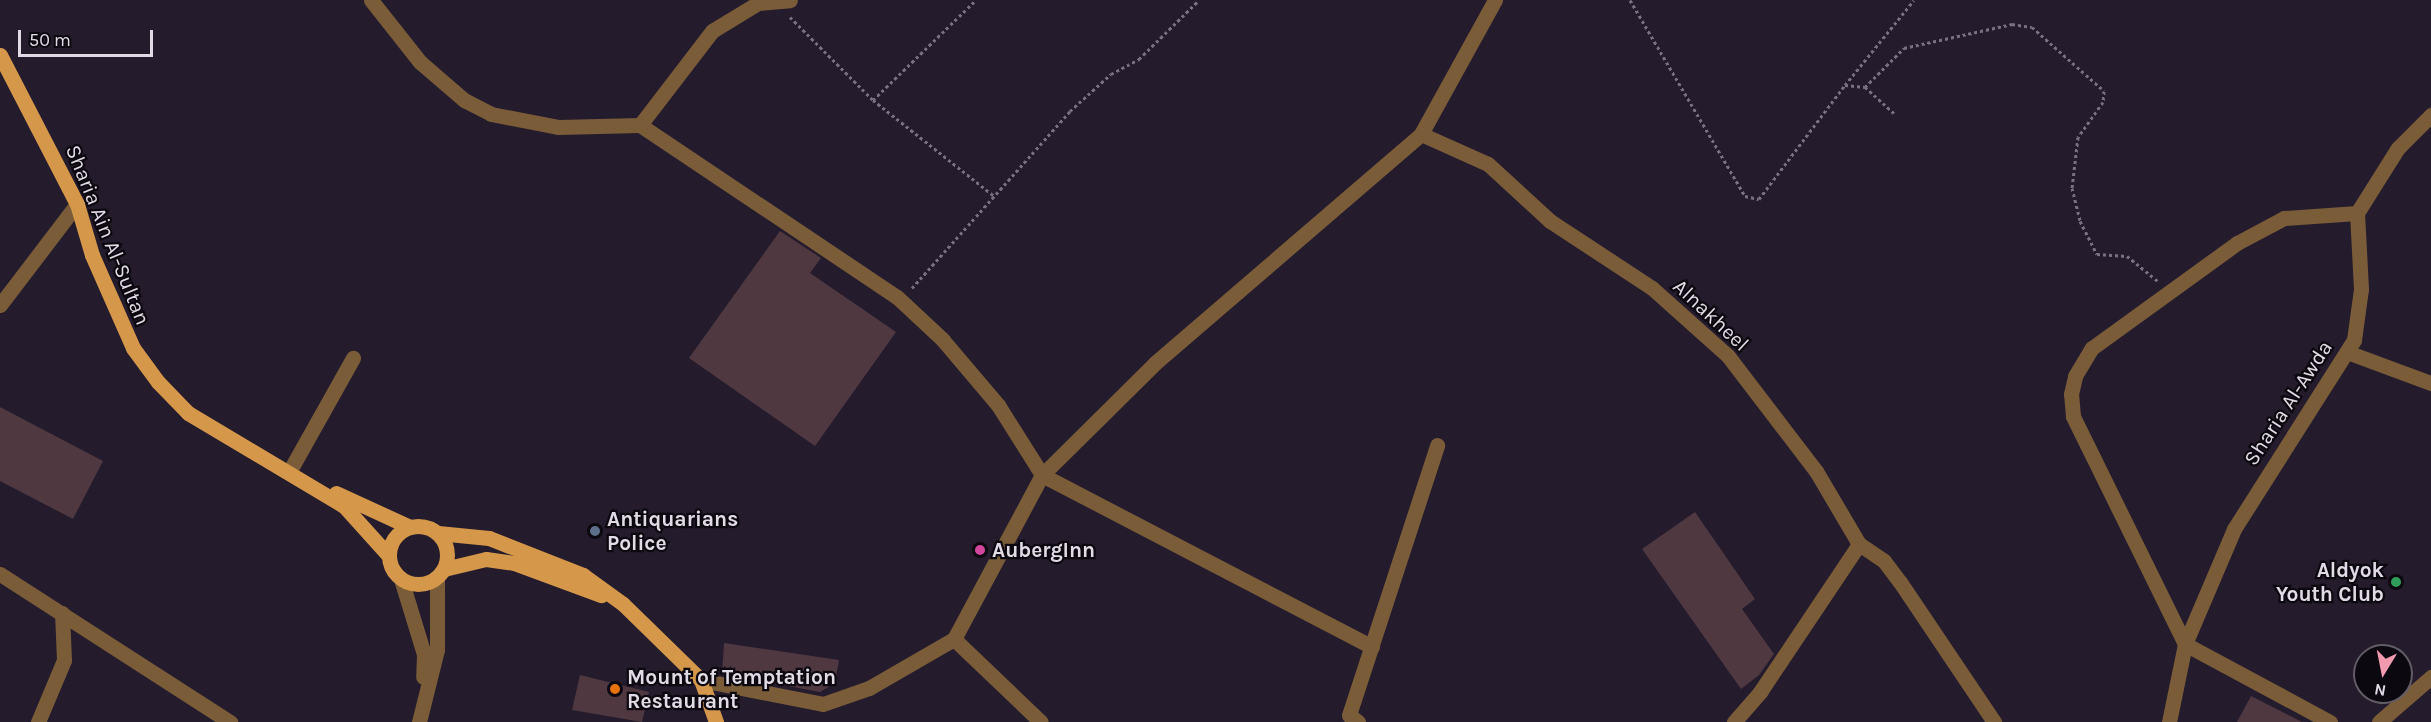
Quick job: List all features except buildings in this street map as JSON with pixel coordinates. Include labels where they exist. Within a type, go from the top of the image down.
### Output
[{"type":"main road","name":"Sharia Ain Al-Sultan","points":[[0,56],[77,204],[112,306],[133,348],[158,382],[188,413],[344,506],[389,555]]},
{"type":"main road","name":"Sharia Ain Al-Sultan","points":[[289,472],[410,526]]},
{"type":"main road","points":[[623,604],[514,563],[486,560],[440,573],[419,584],[401,579],[389,555],[394,538],[410,526],[438,533],[489,538],[535,552],[583,575],[623,604],[701,680],[716,722]]},
{"type":"main road","points":[[438,533],[447,550],[440,573]]},
{"type":"street","points":[[371,0],[420,62],[464,99],[491,114],[558,127],[640,125],[901,300],[942,339],[999,405],[1042,475],[1372,647]]},
{"type":"street","points":[[701,680],[823,704],[869,688],[954,639],[1042,475],[1155,363],[1420,134],[1495,0]]},
{"type":"street","points":[[640,125],[712,31],[758,3],[783,2]]},
{"type":"street","points":[[2330,722],[2185,644],[2073,416],[2071,394],[2075,376],[2092,348],[2164,291],[2255,231],[2284,218],[2357,213],[2398,148],[2431,115]]},
{"type":"street","name":"Alnakheel","points":[[1420,134],[1488,164],[1550,221],[1652,288],[1728,356],[1816,471],[1859,544],[1884,561],[1900,582],[1994,722]]},
{"type":"street","points":[[0,305],[77,204]]},
{"type":"street","name":"Sharia Al-Awda","points":[[2169,722],[2185,644],[2234,529],[2347,352],[2359,326],[2357,213]]},
{"type":"street","points":[[2347,352],[2431,383]]},
{"type":"street","points":[[289,472],[353,358]]},
{"type":"street","points":[[1350,720],[1437,445]]},
{"type":"street","points":[[1734,722],[1760,692],[1859,544]]},
{"type":"street","points":[[421,715],[437,650],[440,573]]},
{"type":"street","points":[[0,574],[230,722]]},
{"type":"street","points":[[401,579],[424,654],[421,715]]},
{"type":"street","points":[[38,722],[64,660],[62,613]]},
{"type":"street","points":[[954,639],[1041,722]]},
{"type":"street","points":[[2379,722],[2431,677]]},
{"type":"path","points":[[873,100],[976,0]]},
{"type":"path","points":[[901,300],[1070,111],[1111,74],[1139,59],[1199,0]]},
{"type":"path","points":[[1630,0],[1689,93],[1745,196],[1759,199],[1845,85],[1914,0]]},
{"type":"path","points":[[783,2],[873,100],[994,196]]},
{"type":"path","points":[[1864,87],[1904,48],[2012,24],[2032,27],[2104,91],[2103,102],[2078,137],[2073,188],[2080,221],[2097,254],[2127,255],[2156,278],[2164,291]]},
{"type":"path","points":[[1845,85],[1864,87],[1895,114]]},
{"type":"place","name":"Antiquarians Police","points":[[595,531]]},
{"type":"place","name":"AubergInn","points":[[980,550]]},
{"type":"place","name":"Aldyok Youth Club","points":[[2396,582]]},
{"type":"place","name":"Mount of Temptation Restaurant","points":[[615,689]]}]
